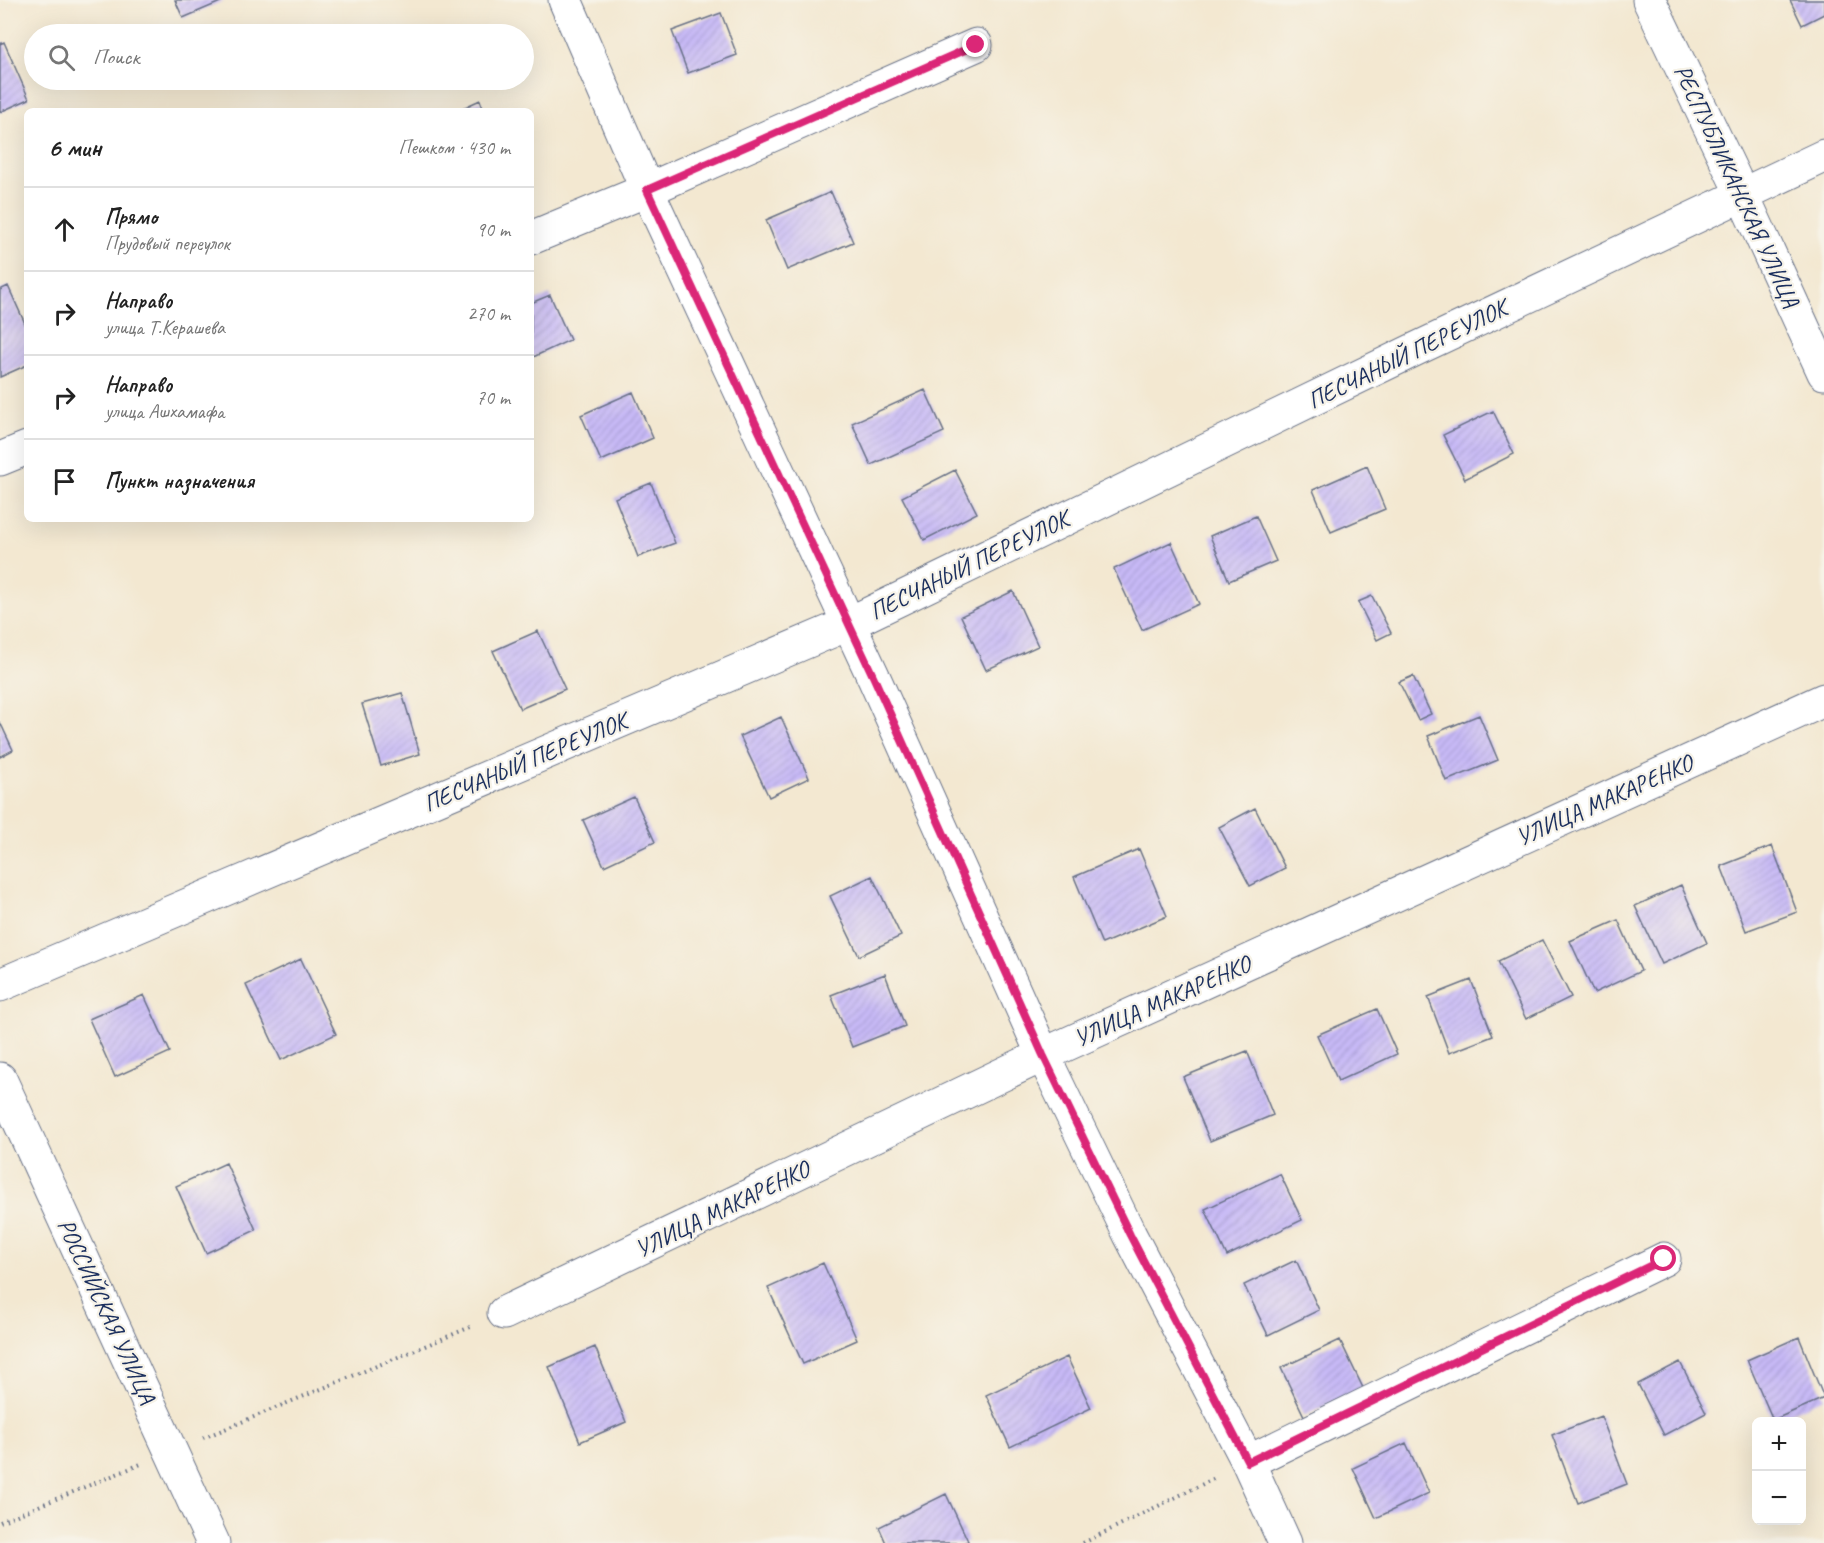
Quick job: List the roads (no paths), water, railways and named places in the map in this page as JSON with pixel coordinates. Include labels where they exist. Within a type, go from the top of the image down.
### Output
[{"type":"street","points":[[565,0],[647,190],[848,624],[1043,1055],[1130,1235],[1248,1462],[1285,1543]]},
{"type":"street","name":"РЕСПУБЛИКАНСКАЯ УЛИЦА","points":[[1649,0],[1824,373]]},
{"type":"street","points":[[534,237],[647,190],[976,45]]},
{"type":"street","name":"ПЕСЧАНЫЙ ПЕРЕУЛОК","points":[[0,985],[848,624],[1405,354],[1824,156]]},
{"type":"street","points":[[0,459],[24,449]]},
{"type":"street","name":"УЛИЦА МАКАРЕНКО","points":[[504,1313],[1043,1055],[1824,700]]},
{"type":"street","name":"РОССИЙСКАЯ УЛИЦА","points":[[0,1079],[213,1543]]},
{"type":"street","points":[[1248,1462],[1664,1259]]}]
